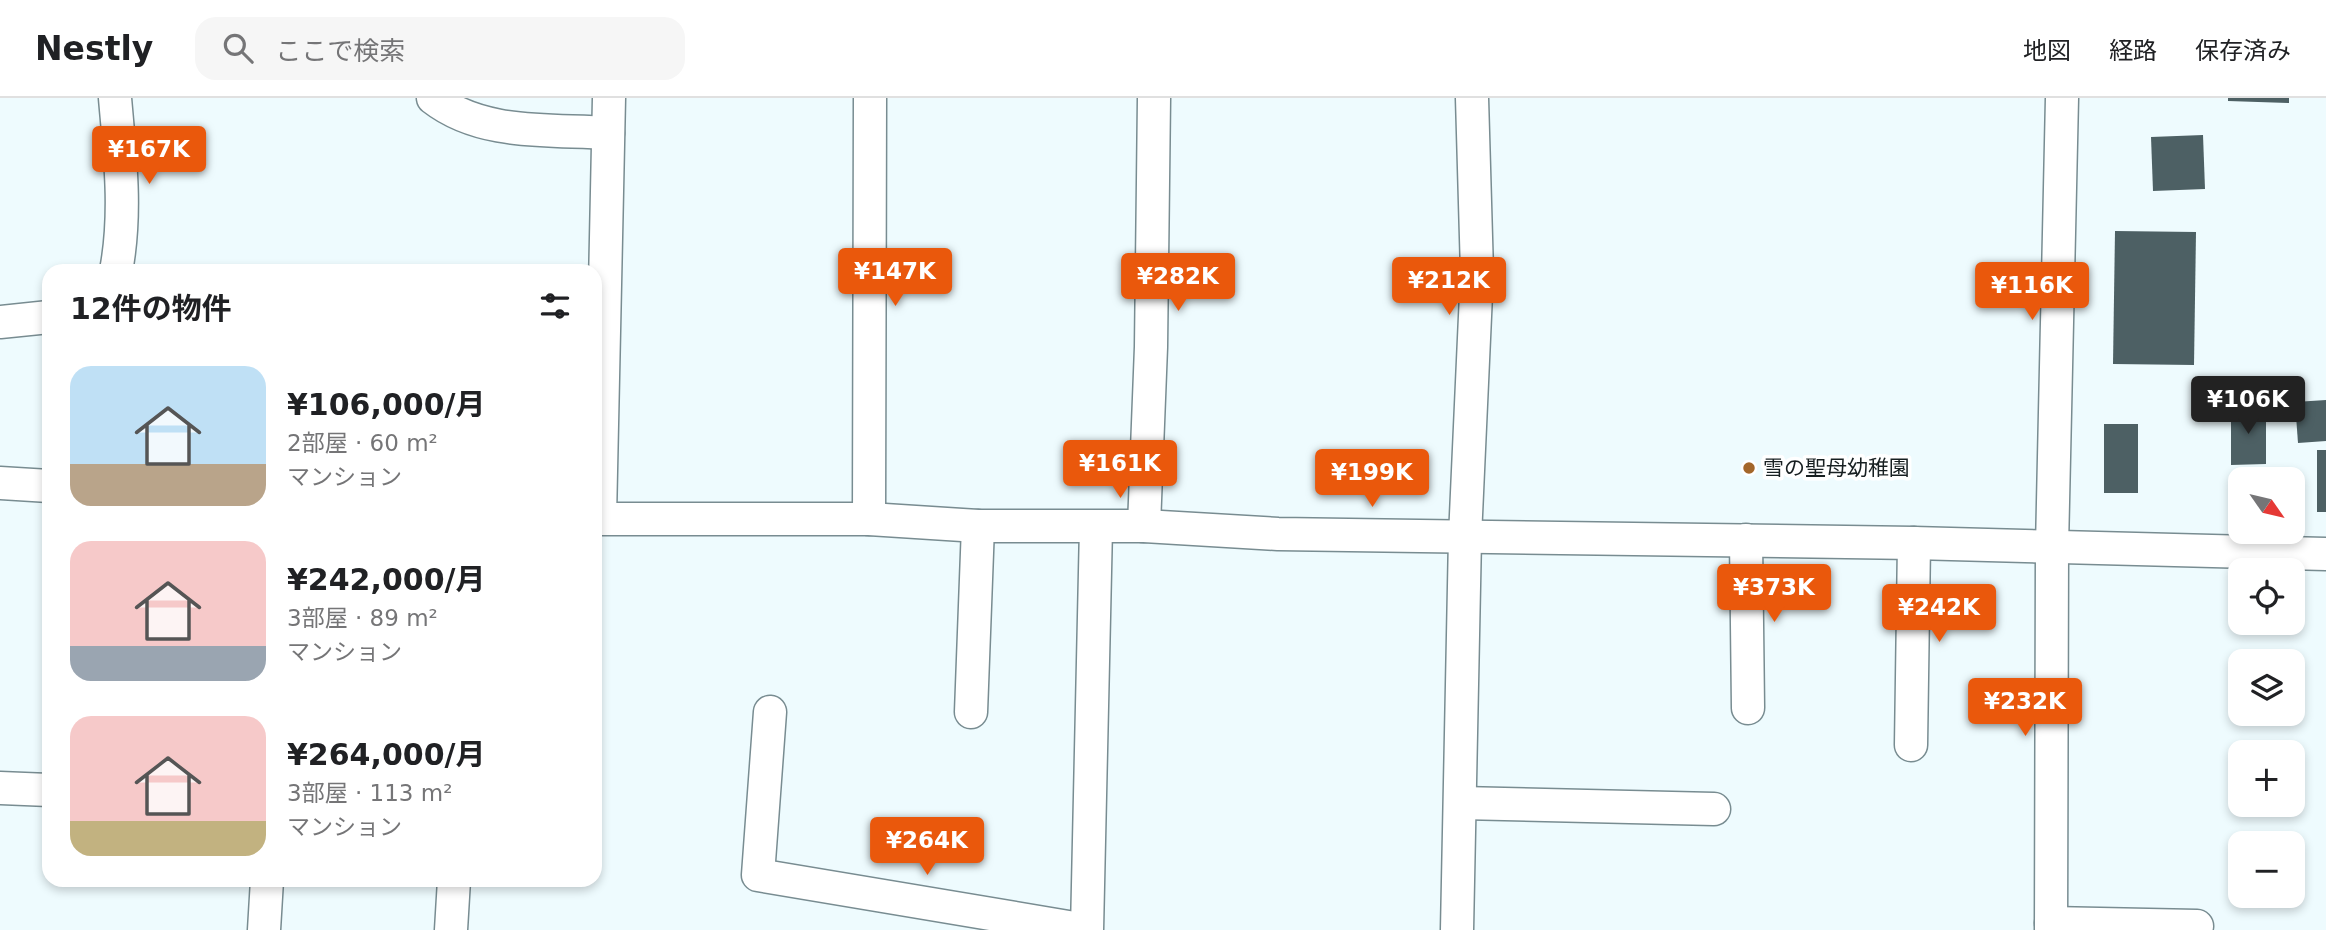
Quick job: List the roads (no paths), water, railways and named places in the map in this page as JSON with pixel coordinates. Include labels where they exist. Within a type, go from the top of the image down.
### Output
[{"type":"street","points":[[116,98],[123,190],[123,228],[117,264]]},
{"type":"street","points":[[433,98],[467,118],[491,125],[608,133]]},
{"type":"street","points":[[602,365],[609,98]]},
{"type":"street","points":[[869,519],[870,98]]},
{"type":"street","points":[[1144,526],[1151,346],[1154,98]]},
{"type":"street","points":[[1457,930],[1465,537],[1478,272],[1472,98]]},
{"type":"street","points":[[2062,98],[2052,547],[2051,926],[2197,926]]},
{"type":"street","points":[[0,322],[42,318]]},
{"type":"street","points":[[0,483],[42,486]]},
{"type":"street","points":[[602,519],[869,519],[978,526],[1144,526],[1278,534],[1914,543],[2326,554]]},
{"type":"street","points":[[971,712],[978,526]]},
{"type":"street","points":[[770,712],[758,875],[1087,930],[1096,527]]},
{"type":"street","points":[[1746,540],[1748,708]]},
{"type":"street","points":[[1910,745],[1914,543]]},
{"type":"street","points":[[0,788],[42,790]]},
{"type":"street","points":[[1461,803],[1714,809]]},
{"type":"street","points":[[264,930],[267,887]]},
{"type":"street","points":[[451,930],[454,887]]},
{"type":"place","name":"雪の聖母幼稚園","points":[[1749,468]]}]
